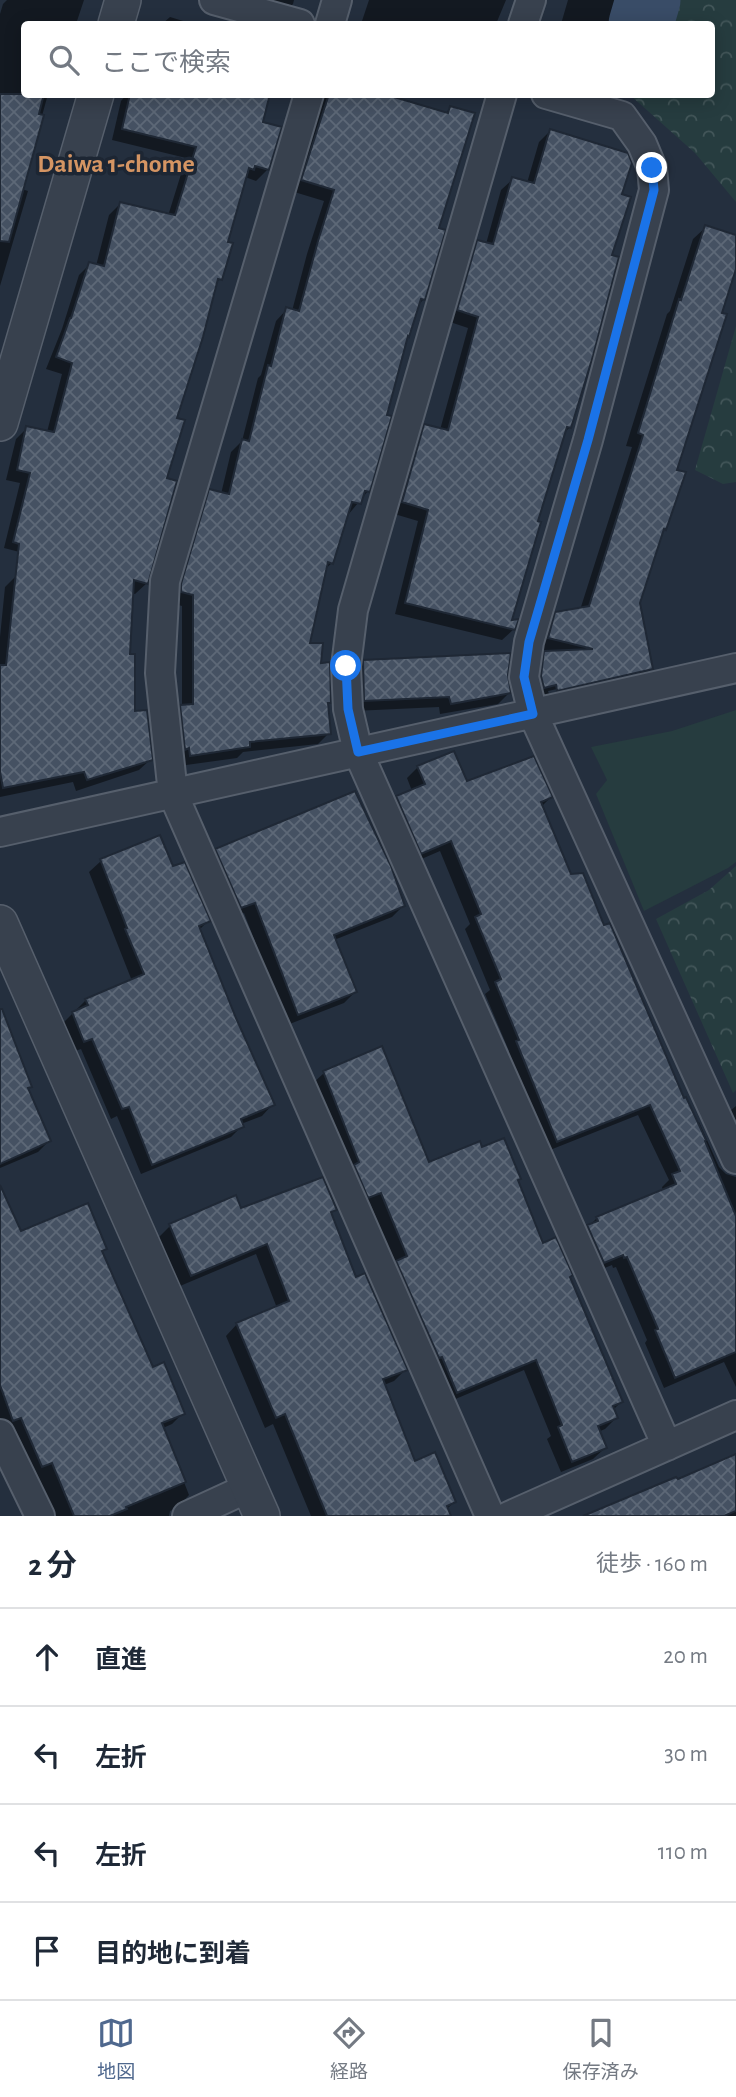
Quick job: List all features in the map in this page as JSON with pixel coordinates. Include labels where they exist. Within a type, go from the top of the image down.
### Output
[{"type":"street","points":[[117,21],[123,0]]},
{"type":"street","points":[[214,0],[289,21]]},
{"type":"street","points":[[331,21],[337,0]]},
{"type":"street","points":[[524,21],[531,0]]},
{"type":"street","points":[[0,423],[95,98]]},
{"type":"street","points":[[308,98],[165,581],[160,673],[173,794],[490,1516]]},
{"type":"street","points":[[501,98],[354,610],[346,666],[348,709],[358,752],[667,1446]]},
{"type":"street","points":[[560,98],[622,116],[642,144],[652,168],[654,190],[588,440],[529,642],[524,677],[533,714],[736,1158]]},
{"type":"street","points":[[0,832],[736,668]]},
{"type":"street","points":[[0,923],[256,1501],[187,1516]]},
{"type":"street","points":[[509,1516],[736,1415]]},
{"type":"street","points":[[0,1434],[40,1516]]},
{"type":"green space","points":[[664,0],[736,0],[736,202],[695,153],[633,98],[715,98],[715,21],[656,21]]},
{"type":"green space","points":[[736,326],[736,482],[723,484],[695,470]]},
{"type":"green space","points":[[736,710],[736,862],[644,911],[596,794],[607,780],[591,747],[672,731]]},
{"type":"green space","points":[[736,866],[736,1090],[733,1093],[656,919],[709,890]]},
{"type":"building","points":[[0,94],[43,98],[39,114],[44,115],[9,242],[0,241]]},
{"type":"building","points":[[129,98],[269,98],[263,122],[282,127],[269,170],[255,166],[254,170],[249,168],[228,242],[233,243],[222,280],[218,279],[177,418],[185,420],[167,478],[177,481],[148,584],[134,580],[130,654],[135,654],[135,711],[147,710],[153,760],[87,780],[84,772],[3,788],[0,772],[0,665],[6,665],[19,544],[13,542],[30,473],[17,470],[26,426],[54,432],[72,363],[56,357],[89,262],[104,266],[120,202],[175,215],[196,147],[122,129]]},
{"type":"building","points":[[328,98],[397,98],[448,113],[450,106],[475,113],[439,228],[446,230],[425,300],[421,299],[408,336],[387,415],[392,416],[370,492],[365,491],[361,504],[352,502],[333,564],[328,562],[310,643],[323,643],[321,663],[330,662],[331,703],[328,703],[331,734],[250,742],[250,747],[190,756],[189,748],[185,750],[180,705],[193,704],[193,595],[181,592],[181,584],[209,489],[229,494],[242,439],[249,441],[286,307],[299,311],[334,190],[301,180]]},
{"type":"building","points":[[550,129],[628,153],[632,163],[622,194],[631,197],[612,255],[619,257],[593,356],[571,428],[567,427],[538,521],[541,522],[512,620],[519,619],[515,630],[405,603],[428,510],[402,502],[424,424],[448,430],[478,317],[457,310],[477,240],[493,244],[512,177],[534,183]]},
{"type":"building","points":[[705,225],[736,235],[736,269],[722,313],[727,314],[677,470],[686,472],[640,603],[653,669],[557,691],[556,685],[544,688],[541,676],[544,651],[593,649],[548,638],[555,612],[589,606],[643,435],[638,433]]},
{"type":"building","points":[[511,653],[508,675],[511,693],[451,704],[449,697],[364,701],[363,660]]},
{"type":"building","points":[[454,751],[467,781],[534,756],[553,797],[541,802],[571,874],[583,873],[604,925],[610,923],[684,1098],[686,1097],[706,1140],[736,1216],[736,1352],[675,1378],[655,1330],[658,1329],[627,1257],[624,1258],[623,1255],[604,1263],[587,1225],[598,1221],[596,1217],[676,1184],[672,1174],[680,1171],[650,1105],[557,1142],[495,982],[501,979],[475,917],[481,914],[451,841],[421,854],[396,796],[425,784],[417,766]]},
{"type":"building","points":[[355,791],[391,866],[405,906],[334,935],[357,992],[298,1015],[255,903],[241,908],[215,849]]},
{"type":"building","points":[[160,835],[173,866],[185,862],[211,921],[199,926],[275,1105],[241,1119],[244,1127],[152,1165],[129,1107],[122,1109],[92,1039],[84,1042],[72,1012],[88,1005],[85,999],[144,974],[100,859]]},
{"type":"building","points":[[0,1009],[32,1087],[28,1088],[51,1141],[0,1164]]},
{"type":"building","points":[[382,1046],[429,1162],[480,1141],[482,1147],[504,1138],[543,1243],[556,1237],[623,1402],[613,1406],[618,1418],[598,1426],[607,1448],[572,1462],[558,1427],[562,1425],[536,1360],[457,1393],[396,1261],[407,1256],[381,1193],[368,1198],[354,1165],[359,1162],[323,1071]]},
{"type":"building","points":[[323,1177],[337,1210],[331,1212],[356,1277],[365,1273],[408,1370],[383,1379],[415,1461],[435,1452],[456,1502],[447,1506],[451,1516],[327,1516],[285,1414],[276,1418],[236,1323],[289,1301],[267,1244],[191,1276],[169,1224],[236,1195],[241,1208]]},
{"type":"building","points":[[0,1185],[21,1231],[88,1203],[107,1249],[102,1251],[153,1367],[164,1362],[185,1414],[162,1423],[186,1482],[110,1516],[74,1516],[52,1463],[42,1467],[21,1418],[13,1421],[0,1385]]},
{"type":"building","points":[[736,1454],[736,1511],[724,1516],[583,1516],[676,1477],[678,1479]]},
{"type":"waterway","points":[[642,21],[648,0]]},
{"type":"district","name":"Daiwa 1-chome","points":[[116,163]]},
{"type":"route","points":[[346,666],[348,709],[358,752],[533,714],[524,677],[529,642],[588,440],[654,190],[652,168]]}]
